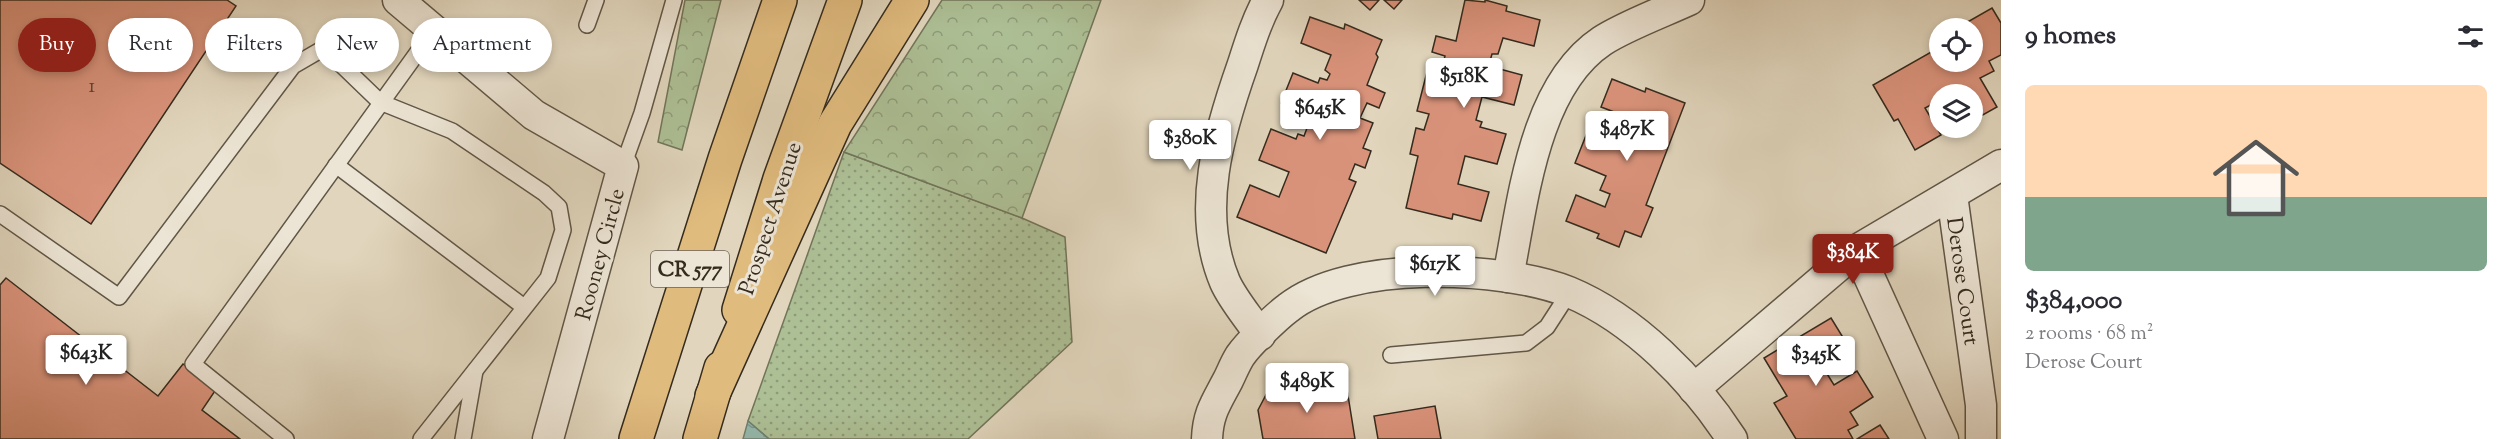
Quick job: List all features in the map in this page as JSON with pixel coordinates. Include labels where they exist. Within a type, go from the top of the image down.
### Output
[{"type":"main road","name":"CR 577","points":[[636,439],[721,171],[780,0]]},
{"type":"main road","name":"Prospect Avenue","points":[[700,439],[780,179],[845,0]]},
{"type":"main road","points":[[712,396],[835,124],[912,0]]},
{"type":"street","name":"Rooney Circle","points":[[398,0],[418,18]]},
{"type":"street","points":[[1260,335],[1225,283],[1215,248],[1210,204],[1215,159],[1233,91],[1268,0]]},
{"type":"street","points":[[1508,277],[1533,152],[1551,107],[1572,69],[1602,41],[1689,0]]},
{"type":"street","name":"Rooney Circle","points":[[482,72],[534,115],[623,166],[548,439]]},
{"type":"street","name":"Derose Court","points":[[1694,389],[1857,250],[2001,165]]},
{"type":"street","name":"Derose Court","points":[[1952,195],[1981,405],[1982,439]]},
{"type":"street","points":[[1857,250],[1943,439]]},
{"type":"street","points":[[1207,439],[1207,420],[1240,355],[1288,307],[1334,284],[1382,274],[1465,272],[1526,279],[1569,292],[1609,313],[1645,338],[1694,389],[1718,417],[1732,439]]},
{"type":"lane","points":[[587,25],[596,0]]},
{"type":"lane","points":[[623,166],[642,113],[674,0]]},
{"type":"lane","points":[[1,217],[118,297],[293,66],[324,48],[380,102],[452,131],[544,193],[559,207],[563,230],[548,278],[421,439]]},
{"type":"lane","points":[[286,439],[193,364],[411,60]]},
{"type":"lane","points":[[336,165],[524,307]]},
{"type":"lane","points":[[1390,355],[1526,343],[1547,327],[1569,292]]},
{"type":"lane","points":[[463,439],[476,369]]},
{"type":"green space","points":[[685,0],[721,0],[682,150],[658,142]]},
{"type":"green space","points":[[942,0],[1101,0],[1022,218],[844,152]]},
{"type":"green space","points":[[844,152],[1022,218],[1065,237],[1072,342],[968,439],[769,439],[748,421]]},
{"type":"water","points":[[748,421],[769,439],[743,439]]},
{"type":"building","points":[[0,0],[227,0],[236,6],[228,18],[205,18],[205,53],[193,71],[193,18],[108,18],[108,72],[192,72],[91,224],[0,163]]},
{"type":"building","points":[[1359,0],[1379,0],[1370,10]]},
{"type":"building","points":[[1384,0],[1402,0],[1394,9]]},
{"type":"building","points":[[1465,0],[1485,2],[1485,0],[1507,6],[1506,11],[1540,20],[1534,46],[1503,38],[1498,54],[1492,54],[1490,61],[1498,63],[1496,68],[1522,75],[1514,105],[1482,97],[1476,120],[1482,122],[1480,127],[1506,134],[1497,164],[1465,156],[1458,184],[1489,192],[1481,221],[1453,214],[1452,219],[1406,208],[1418,156],[1410,154],[1416,128],[1424,130],[1429,114],[1417,111],[1428,68],[1441,71],[1445,56],[1432,52],[1436,36],[1456,41]]},
{"type":"building","points":[[1992,8],[2001,23],[2001,55],[1989,61],[1994,71],[1980,78],[1997,107],[1983,115],[1983,84],[1929,84],[1929,106],[1925,108],[1929,115],[1929,138],[1936,138],[1915,150],[1898,119],[1894,121],[1873,85],[1929,53],[1929,72],[1983,72],[1983,18],[1974,18]]},
{"type":"building","points":[[1310,17],[1344,29],[1345,24],[1382,40],[1367,85],[1385,93],[1379,108],[1367,103],[1360,118],[1373,123],[1363,148],[1371,151],[1365,168],[1355,164],[1349,179],[1356,182],[1326,253],[1237,217],[1250,185],[1279,197],[1289,172],[1259,160],[1271,129],[1296,139],[1298,134],[1304,136],[1312,115],[1281,103],[1293,73],[1318,83],[1320,78],[1327,80],[1330,74],[1325,70],[1331,55],[1301,43]]},
{"type":"building","points":[[1612,79],[1645,92],[1646,88],[1685,103],[1646,205],[1653,208],[1641,237],[1625,231],[1619,247],[1597,238],[1599,234],[1566,221],[1576,195],[1605,207],[1610,194],[1600,190],[1606,176],[1575,163],[1587,133],[1620,145],[1630,118],[1601,107]]},
{"type":"building","points":[[6,278],[158,396],[183,364],[217,388],[202,410],[240,439],[0,439],[0,285]]},
{"type":"building","points":[[1831,318],[1847,344],[1819,361],[1834,385],[1857,371],[1873,397],[1850,412],[1858,425],[1848,430],[1853,439],[1796,439],[1774,403],[1787,396],[1764,358]]},
{"type":"building","points":[[1346,383],[1355,439],[1263,439],[1258,410],[1268,391],[1288,389],[1298,391]]},
{"type":"building","points":[[1435,406],[1441,439],[1378,439],[1374,416]]},
{"type":"building","points":[[1880,425],[1889,439],[1857,439]]}]
